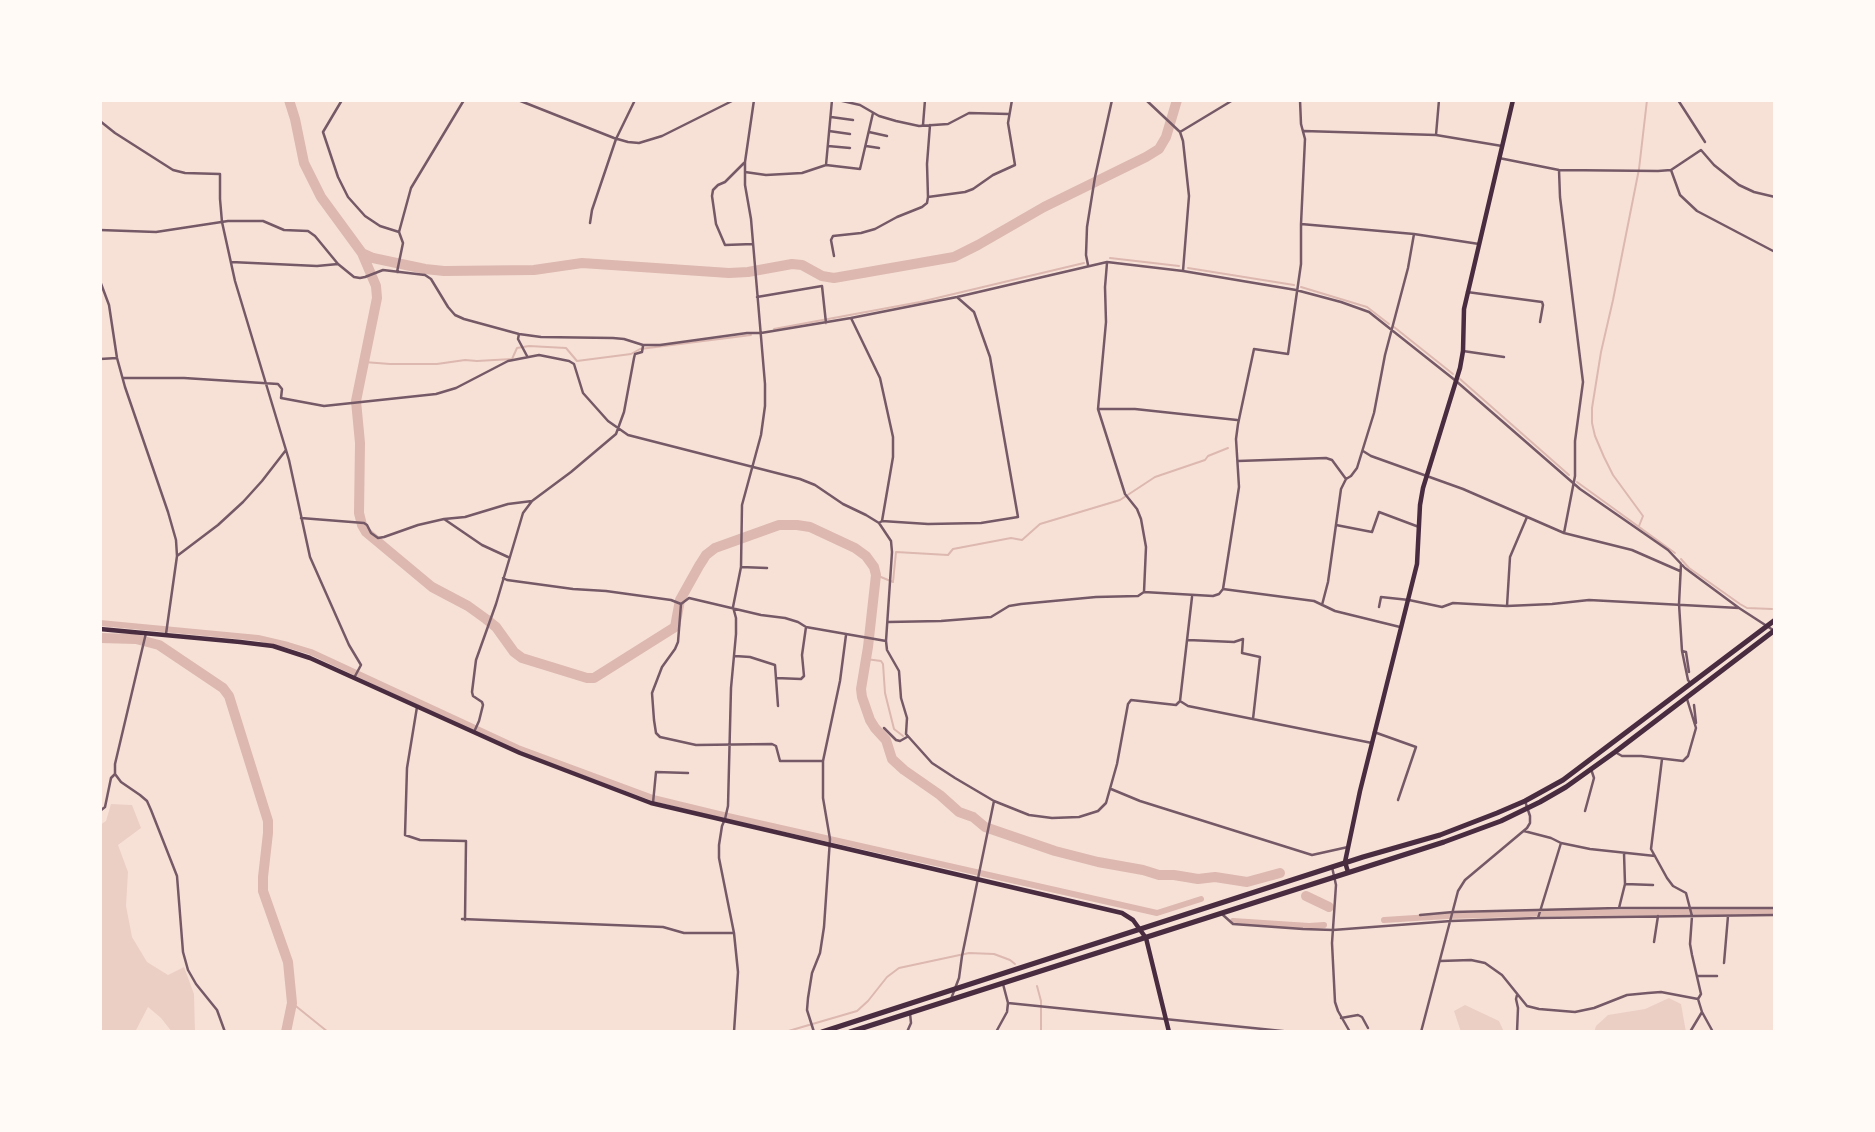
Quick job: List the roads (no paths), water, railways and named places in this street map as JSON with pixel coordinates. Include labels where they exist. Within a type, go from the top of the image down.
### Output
[{"type":"highway","points":[[822,1032],[1345,862],[1453,830],[1525,801],[1571,774],[1775,620]]},
{"type":"highway","points":[[850,1032],[1471,833],[1528,809],[1566,787],[1615,752],[1775,631]]},
{"type":"main road","points":[[1348,872],[1345,862],[1348,847],[1417,564],[1420,505],[1463,351],[1467,292],[1513,100]]},
{"type":"main road","points":[[100,629],[146,635],[167,631],[273,646],[356,675],[520,753],[653,803],[829,842],[1122,913],[1133,920],[1146,938],[1169,1032]]},
{"type":"street","points":[[342,100],[323,132],[338,177],[348,197],[365,216],[380,226],[399,232]]},
{"type":"street","points":[[397,270],[403,243],[399,232],[411,188],[464,100]]},
{"type":"street","points":[[518,100],[616,139],[639,143],[662,136],[734,100]]},
{"type":"street","points":[[590,223],[616,139],[635,100]]},
{"type":"street","points":[[734,1032],[738,972],[734,933],[719,858],[720,835],[725,818],[730,688],[736,618],[733,607],[741,567],[742,505],[761,435],[765,405],[761,333],[745,172],[754,100]]},
{"type":"street","points":[[826,165],[832,100]]},
{"type":"street","points":[[838,100],[851,101],[896,121],[919,126],[948,124],[969,113],[1009,114]]},
{"type":"street","points":[[923,125],[925,100]]},
{"type":"street","points":[[929,197],[965,192],[1015,165],[1007,123],[1012,100]]},
{"type":"street","points":[[1088,265],[1087,227],[1112,100]]},
{"type":"street","points":[[1146,100],[1180,132],[1189,183],[1183,271]]},
{"type":"street","points":[[1180,132],[1233,100]]},
{"type":"street","points":[[888,622],[991,617],[1009,606],[1021,604],[1138,596],[1144,592],[1213,596],[1223,589],[1239,487],[1236,439],[1254,349],[1288,354],[1301,264],[1305,139],[1300,100]]},
{"type":"street","points":[[1436,135],[1439,100]]},
{"type":"street","points":[[1678,100],[1705,142]]},
{"type":"street","points":[[745,172],[766,175],[802,173],[826,165],[860,169],[873,112]]},
{"type":"street","points":[[831,117],[853,120]]},
{"type":"street","points":[[100,121],[173,170],[220,174],[222,222],[235,281],[286,450],[310,558],[349,645],[361,665],[356,675]]},
{"type":"street","points":[[834,256],[831,240],[833,236],[874,229],[927,203],[930,125]]},
{"type":"street","points":[[829,131],[850,134]]},
{"type":"street","points":[[1304,131],[1436,135],[1502,146]]},
{"type":"street","points":[[869,132],[887,135]]},
{"type":"street","points":[[828,146],[850,148]]},
{"type":"street","points":[[866,146],[879,148]]},
{"type":"street","points":[[1499,158],[1559,170],[1671,170],[1701,150],[1714,165],[1739,185],[1775,197]]},
{"type":"street","points":[[745,162],[713,190],[712,196],[716,224],[725,245],[753,244]]},
{"type":"street","points":[[1559,170],[1583,382],[1575,441],[1574,482],[1564,533]]},
{"type":"street","points":[[1671,170],[1680,195],[1697,211],[1775,252]]},
{"type":"street","points":[[100,230],[156,232],[222,222],[262,221],[284,230],[308,231],[338,264],[354,276],[365,277],[383,270],[425,275],[432,279],[455,315],[464,319],[519,334],[624,339],[642,348]]},
{"type":"street","points":[[1301,224],[1414,234],[1479,244]]},
{"type":"street","points":[[1322,605],[1328,582],[1341,489],[1357,468],[1374,413],[1414,234]]},
{"type":"street","points":[[231,262],[317,266],[338,264]]},
{"type":"street","points":[[1107,262],[1098,409],[1126,495],[1137,509],[1145,536],[1144,592]]},
{"type":"street","points":[[475,730],[483,705],[472,692],[476,660],[523,513],[532,501],[611,440],[618,429],[626,403],[635,354],[642,348],[825,323],[957,297],[1107,262],[1183,271],[1296,290],[1369,312],[1456,381],[1597,501],[1668,550],[1681,564],[1775,631]]},
{"type":"street","points":[[100,281],[109,305],[117,358],[174,531],[177,556],[167,631]]},
{"type":"street","points":[[757,297],[822,286],[825,323]]},
{"type":"street","points":[[1467,292],[1542,302],[1540,322]]},
{"type":"street","points":[[123,378],[184,378],[278,384],[282,389],[281,398],[315,405],[353,404],[436,394],[456,388],[508,361],[547,356],[574,364],[583,393],[618,429],[638,438],[800,479],[881,522],[981,523],[1018,517],[990,357],[974,312],[957,297]]},
{"type":"street","points":[[851,318],[880,378],[893,437],[893,457],[881,522],[891,541],[892,552],[887,650],[899,671],[901,698],[908,718],[907,737],[932,763],[994,801],[1029,815],[1079,817],[1098,811],[1111,789],[1128,704],[1131,700],[1176,705],[1180,701],[1193,596]]},
{"type":"street","points":[[519,334],[517,339],[527,357]]},
{"type":"street","points":[[1463,351],[1504,357]]},
{"type":"street","points":[[100,359],[117,358]]},
{"type":"street","points":[[1098,409],[1145,410],[1239,420]]},
{"type":"street","points":[[177,556],[243,502],[286,450]]},
{"type":"street","points":[[1363,451],[1463,489],[1564,533],[1632,550],[1680,571]]},
{"type":"street","points":[[1238,461],[1326,458],[1332,460],[1346,479]]},
{"type":"street","points":[[301,517],[364,523],[378,538],[418,525],[532,501]]},
{"type":"street","points":[[1336,525],[1372,532],[1379,512],[1419,527]]},
{"type":"street","points":[[1507,606],[1510,557],[1527,517]]},
{"type":"street","points":[[443,519],[482,545],[509,557]]},
{"type":"street","points":[[1681,564],[1679,604],[1682,651],[1690,684]]},
{"type":"street","points":[[741,567],[767,568]]},
{"type":"street","points":[[503,578],[679,603],[689,598],[785,618],[846,635],[886,641]]},
{"type":"street","points":[[1223,589],[1314,601],[1353,617],[1402,627]]},
{"type":"street","points":[[1379,607],[1381,597],[1442,607],[1453,603],[1507,606],[1589,600],[1740,608]]},
{"type":"street","points":[[679,603],[678,642],[662,667],[652,693],[656,733],[665,739],[696,745],[772,744],[776,746],[780,761],[823,761]]},
{"type":"street","points":[[776,678],[802,679],[804,676],[806,626]]},
{"type":"street","points":[[146,635],[115,764],[115,774],[121,782],[140,795],[151,810],[177,876],[188,970],[217,1010],[226,1032]]},
{"type":"street","points":[[814,1032],[807,1010],[808,998],[812,972],[820,953],[828,877],[829,842],[823,798],[823,761],[840,681],[846,635]]},
{"type":"street","points":[[1188,640],[1234,642],[1244,639],[1242,653],[1260,657],[1254,719]]},
{"type":"street","points":[[1682,651],[1686,652],[1689,672]]},
{"type":"street","points":[[734,656],[750,657],[775,665],[778,706]]},
{"type":"street","points":[[1686,698],[1690,703],[1695,724]]},
{"type":"street","points":[[1180,701],[1188,706],[1372,743]]},
{"type":"street","points":[[1615,752],[1622,756],[1683,761],[1688,756],[1695,734],[1694,705]]},
{"type":"street","points":[[418,706],[407,768],[405,835],[421,840],[466,841],[463,919],[663,927],[684,933],[734,933]]},
{"type":"street","points":[[884,728],[896,740],[907,737]]},
{"type":"street","points":[[1374,732],[1416,747],[1398,800]]},
{"type":"street","points":[[1662,760],[1651,849],[1673,886],[1686,893],[1691,912],[1690,944],[1701,994],[1698,999],[1713,1032]]},
{"type":"street","points":[[1585,811],[1594,778],[1591,769]]},
{"type":"street","points":[[653,803],[656,772],[688,774]]},
{"type":"street","points":[[100,811],[105,807],[111,778],[115,774]]},
{"type":"street","points":[[1111,789],[1312,855],[1348,847]]},
{"type":"street","points":[[951,999],[960,978],[962,956],[994,801]]},
{"type":"street","points":[[1421,1032],[1458,891],[1465,880],[1530,823],[1525,801]]},
{"type":"street","points":[[1524,831],[1561,843],[1655,856]]},
{"type":"street","points":[[1538,918],[1561,843]]},
{"type":"street","points":[[1619,908],[1625,884],[1624,853]]},
{"type":"street","points":[[1332,867],[1336,885],[1333,930],[1335,1002],[1350,1032]]},
{"type":"street","points":[[1625,884],[1653,885]]},
{"type":"street","points":[[1420,915],[1619,908],[1728,916],[1775,915]]},
{"type":"street","points":[[1222,914],[1233,924],[1333,930],[1451,920],[1658,916],[1775,908]]},
{"type":"street","points":[[1654,942],[1658,916]]},
{"type":"street","points":[[1724,963],[1728,916]]},
{"type":"street","points":[[1440,961],[1471,960],[1485,963],[1502,975],[1527,1006],[1563,1012],[1594,1008],[1627,995],[1661,992],[1698,999]]},
{"type":"street","points":[[1697,976],[1717,976]]},
{"type":"street","points":[[996,1032],[1007,1012],[1008,1003],[1003,983]]},
{"type":"street","points":[[1517,995],[1517,1032]]},
{"type":"street","points":[[1008,1003],[1292,1032]]},
{"type":"street","points":[[1690,1032],[1702,1012]]},
{"type":"street","points":[[907,1032],[911,1023],[910,1013]]},
{"type":"street","points":[[1341,1018],[1358,1015],[1368,1028]]},
{"type":"waterway","points":[[289,100],[304,163],[321,197],[362,253],[373,258],[444,271],[534,270],[582,263],[729,273],[792,264],[802,265],[822,276],[834,278],[954,257],[978,245],[1044,207],[1159,149],[1166,137],[1177,100]]},
{"type":"waterway","points":[[1639,526],[1643,516],[1613,475],[1595,436],[1592,408],[1639,169],[1647,100]]},
{"type":"waterway","points":[[362,253],[376,286],[377,298],[356,401],[360,443],[359,513],[362,525],[366,532],[432,587],[468,606],[496,627],[514,652],[522,658],[594,678],[675,627],[680,600],[706,555],[715,548],[779,525],[810,527],[855,548],[866,556],[874,567],[876,575],[862,697],[870,720],[886,740],[892,759],[959,812],[973,817],[985,827],[1055,851],[1159,875],[1198,879],[1215,877],[1247,882],[1280,873]]},
{"type":"waterway","points":[[1110,258],[1179,266]]},
{"type":"waterway","points":[[774,329],[920,302],[1084,263]]},
{"type":"waterway","points":[[1188,268],[1294,285]]},
{"type":"waterway","points":[[1301,287],[1367,307],[1389,324]]},
{"type":"waterway","points":[[1394,327],[1453,374]]},
{"type":"waterway","points":[[364,362],[437,364],[465,360],[512,359],[517,348],[529,346],[566,348],[577,361],[631,354],[640,349],[751,335]]},
{"type":"waterway","points":[[1460,379],[1569,475]]},
{"type":"waterway","points":[[876,575],[893,582],[896,552],[948,555],[953,549],[1011,538],[1022,540],[1040,524],[1120,500],[1155,477],[1205,460],[1208,456],[1228,448]]},
{"type":"waterway","points":[[1577,482],[1675,553]]},
{"type":"waterway","points":[[1681,559],[1689,568],[1747,608],[1772,609]]},
{"type":"waterway","points":[[100,623],[258,638],[311,652],[518,748],[653,798],[1157,913],[1201,899]]},
{"type":"waterway","points":[[100,638],[136,639],[159,645],[223,688],[229,696],[268,821],[263,891],[288,962],[292,1003],[286,1032]]},
{"type":"waterway","points":[[866,659],[881,661],[883,664],[885,693],[894,729],[903,736]]},
{"type":"waterway","points":[[1306,896],[1329,907]]},
{"type":"waterway","points":[[1384,920],[1564,913],[1775,912]]},
{"type":"waterway","points":[[1233,921],[1324,925]]},
{"type":"waterway","points":[[785,1032],[857,1011],[887,977],[899,968],[969,953],[994,954],[1015,964]]},
{"type":"waterway","points":[[1037,986],[1041,1001],[1041,1032]]},
{"type":"waterway","points":[[292,1003],[328,1032]]}]
